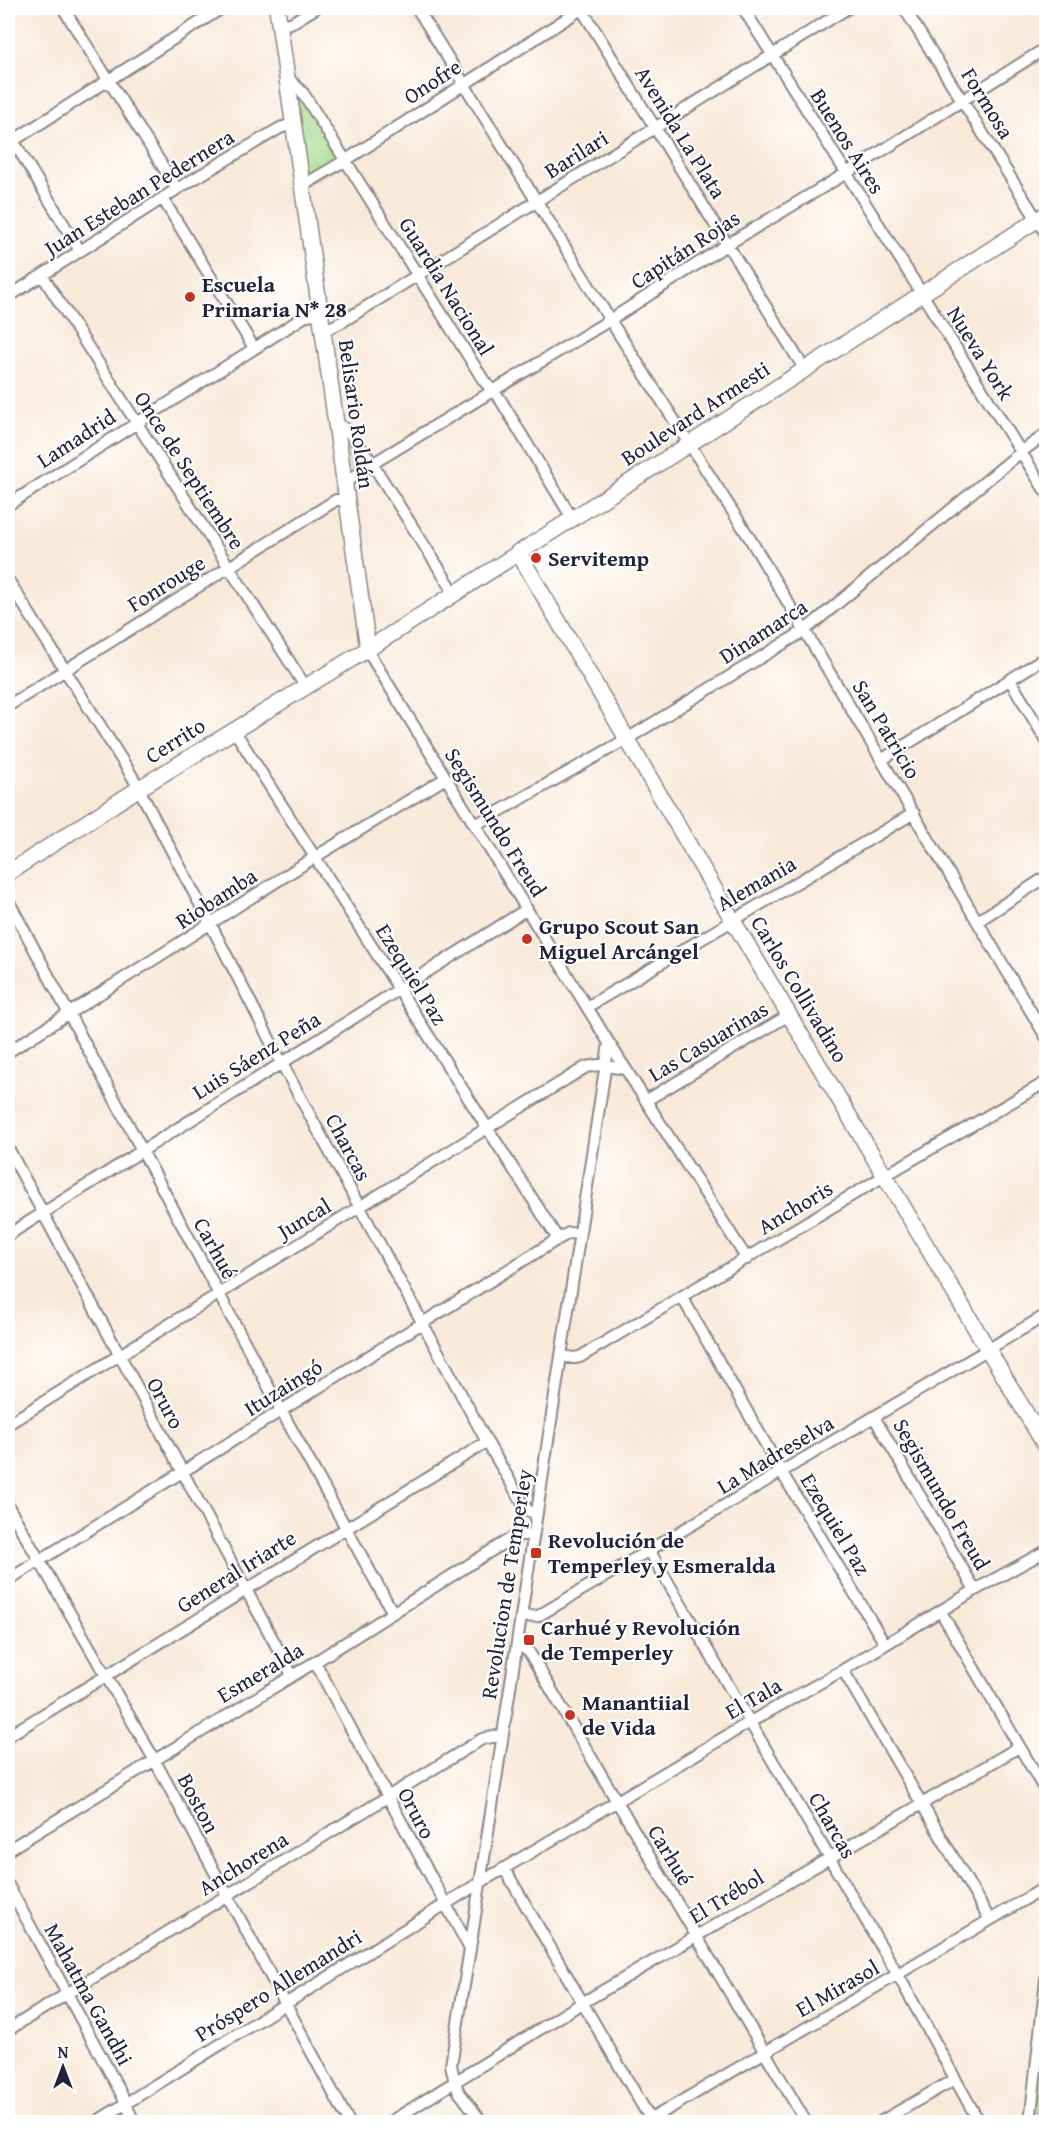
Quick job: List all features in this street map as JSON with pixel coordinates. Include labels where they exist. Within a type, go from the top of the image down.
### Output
[{"type":"street","points":[[63,8],[177,189]]},
{"type":"street","points":[[80,251],[9,139],[222,8]]},
{"type":"street","name":"Belisario Roldán","points":[[277,8],[368,649]]},
{"type":"street","points":[[280,26],[293,22],[316,8]]},
{"type":"street","name":"San Patricio","points":[[417,8],[610,320],[691,443],[749,537],[1047,1037]]},
{"type":"street","name":"Onofre","points":[[302,186],[582,8]]},
{"type":"street","name":"Avenida La Plata","points":[[582,8],[805,370]]},
{"type":"street","name":"Buenos Aires","points":[[743,8],[921,295]]},
{"type":"street","name":"Barilari","points":[[323,331],[342,322],[848,8]]},
{"type":"street","name":"Formosa","points":[[904,8],[1042,217],[1047,234]]},
{"type":"street","name":"Capitán Rojas","points":[[345,483],[372,464],[610,320],[728,244],[1047,48]]},
{"type":"street","name":"Guardia Nacional","points":[[287,76],[303,93],[484,381],[500,399],[572,518]]},
{"type":"street","name":"Juan Esteban Pedernera","points":[[8,297],[177,189],[280,128],[293,124]]},
{"type":"street","points":[[163,199],[254,348]]},
{"type":"street","name":"Boulevard Armesti","points":[[368,649],[1042,217]]},
{"type":"street","name":"Once de Septiembre","points":[[42,275],[305,686]]},
{"type":"street","name":"Nueva York","points":[[921,295],[1047,492]]},
{"type":"street","name":"Lamadrid","points":[[8,505],[307,315],[320,313]]},
{"type":"street","points":[[336,423],[347,430],[372,464],[454,592]]},
{"type":"street","name":"Dinamarca","points":[[475,825],[627,739],[804,631],[1021,452],[1047,434]]},
{"type":"street","name":"Fonrouge","points":[[8,706],[336,500],[347,500]]},
{"type":"street","name":"Carlos Collivadino","points":[[518,552],[732,919],[1047,1447]]},
{"type":"street","name":"Charcas","points":[[8,580],[138,789],[281,1062],[487,1442],[525,1507],[537,1514]]},
{"type":"street","name":"Cerrito","points":[[8,873],[138,789],[368,649]]},
{"type":"street","name":"Segismundo Freud","points":[[368,649],[609,1042],[747,1259]]},
{"type":"street","points":[[883,759],[1047,657]]},
{"type":"street","points":[[1010,680],[1047,740]]},
{"type":"street","name":"Ezequiel Paz","points":[[234,730],[558,1239]]},
{"type":"street","name":"Riobamba","points":[[8,1052],[315,857],[446,778]]},
{"type":"street","name":"Alemania","points":[[587,1006],[914,813]]},
{"type":"street","points":[[978,921],[1047,877]]},
{"type":"street","name":"Carhué","points":[[8,900],[344,1527],[393,1613]]},
{"type":"street","name":"Luis Sáenz Peña","points":[[8,1235],[527,909]]},
{"type":"street","name":"Las Casuarinas","points":[[646,1100],[789,1015]]},
{"type":"street","name":"Revolucion de Temperley","points":[[482,2122],[459,2092],[455,2083],[451,2057],[481,1882],[609,1042]]},
{"type":"street","name":"Juncal","points":[[8,1424],[586,1067],[605,1065],[626,1069]]},
{"type":"street","name":"Anchoris","points":[[561,1356],[580,1357],[1047,1082]]},
{"type":"street","name":"Oruro","points":[[8,1149],[292,1675]]},
{"type":"street","name":"Ituzaingó","points":[[8,1580],[558,1239],[569,1233],[579,1234]]},
{"type":"street","name":"Ezequiel Paz","points":[[682,1297],[885,1644]]},
{"type":"street","name":"La Madreselva","points":[[521,1617],[538,1616],[1047,1315]]},
{"type":"street","name":"Segismundo Freud","points":[[874,1417],[975,1590]]},
{"type":"street","name":"General Iriarte","points":[[8,1736],[344,1527],[487,1442]]},
{"type":"street","name":"Boston","points":[[8,1506],[154,1759],[349,2122]]},
{"type":"street","name":"Esmeralda","points":[[8,1850],[315,1662],[513,1537],[524,1534],[533,1537]]},
{"type":"street","name":"Charcas","points":[[649,1550],[898,1975],[979,2122]]},
{"type":"street","name":"El Tala","points":[[481,1882],[975,1590],[1047,1551]]},
{"type":"street","points":[[941,1612],[1047,1792]]},
{"type":"street","name":"Carhué","points":[[517,1643],[530,1652],[806,2122]]},
{"type":"street","name":"Oruro","points":[[315,1662],[470,1949]]},
{"type":"street","points":[[843,1670],[990,1920]]},
{"type":"street","name":"Anchorena","points":[[8,2030],[482,1739],[502,1735]]},
{"type":"street","name":"El Trébol","points":[[390,2122],[582,2003],[1019,1747]]},
{"type":"street","points":[[504,1868],[650,2122]]},
{"type":"street","name":"Próspero Allemandri","points":[[96,2122],[481,1882]]},
{"type":"street","name":"Mahatma Gandhi","points":[[8,1885],[134,2122]]},
{"type":"street","name":"El Mirasol","points":[[650,2122],[1047,1887]]},
{"type":"street","points":[[1030,2122],[1047,1979]]},
{"type":"street","points":[[880,2122],[955,2079]]},
{"type":"green space","points":[[298,86],[346,160],[302,186],[293,124]]},
{"type":"green space","points":[[346,437],[365,463],[352,471],[344,438]]},
{"type":"green space","points":[[1046,2025],[1046,2122],[1035,2122]]},
{"type":"place","name":"Escuela Primaria N* 28","points":[[190,297]]},
{"type":"place","name":"Servitemp","points":[[536,558]]},
{"type":"place","name":"Grupo Scout San Miguel Arcángel","points":[[527,939]]},
{"type":"place","name":"Revolución de Temperley y Esmeralda","points":[[536,1553]]},
{"type":"place","name":"Carhué y Revolución de Temperley","points":[[529,1640]]},
{"type":"place","name":"Manantiial de Vida","points":[[570,1715]]}]
